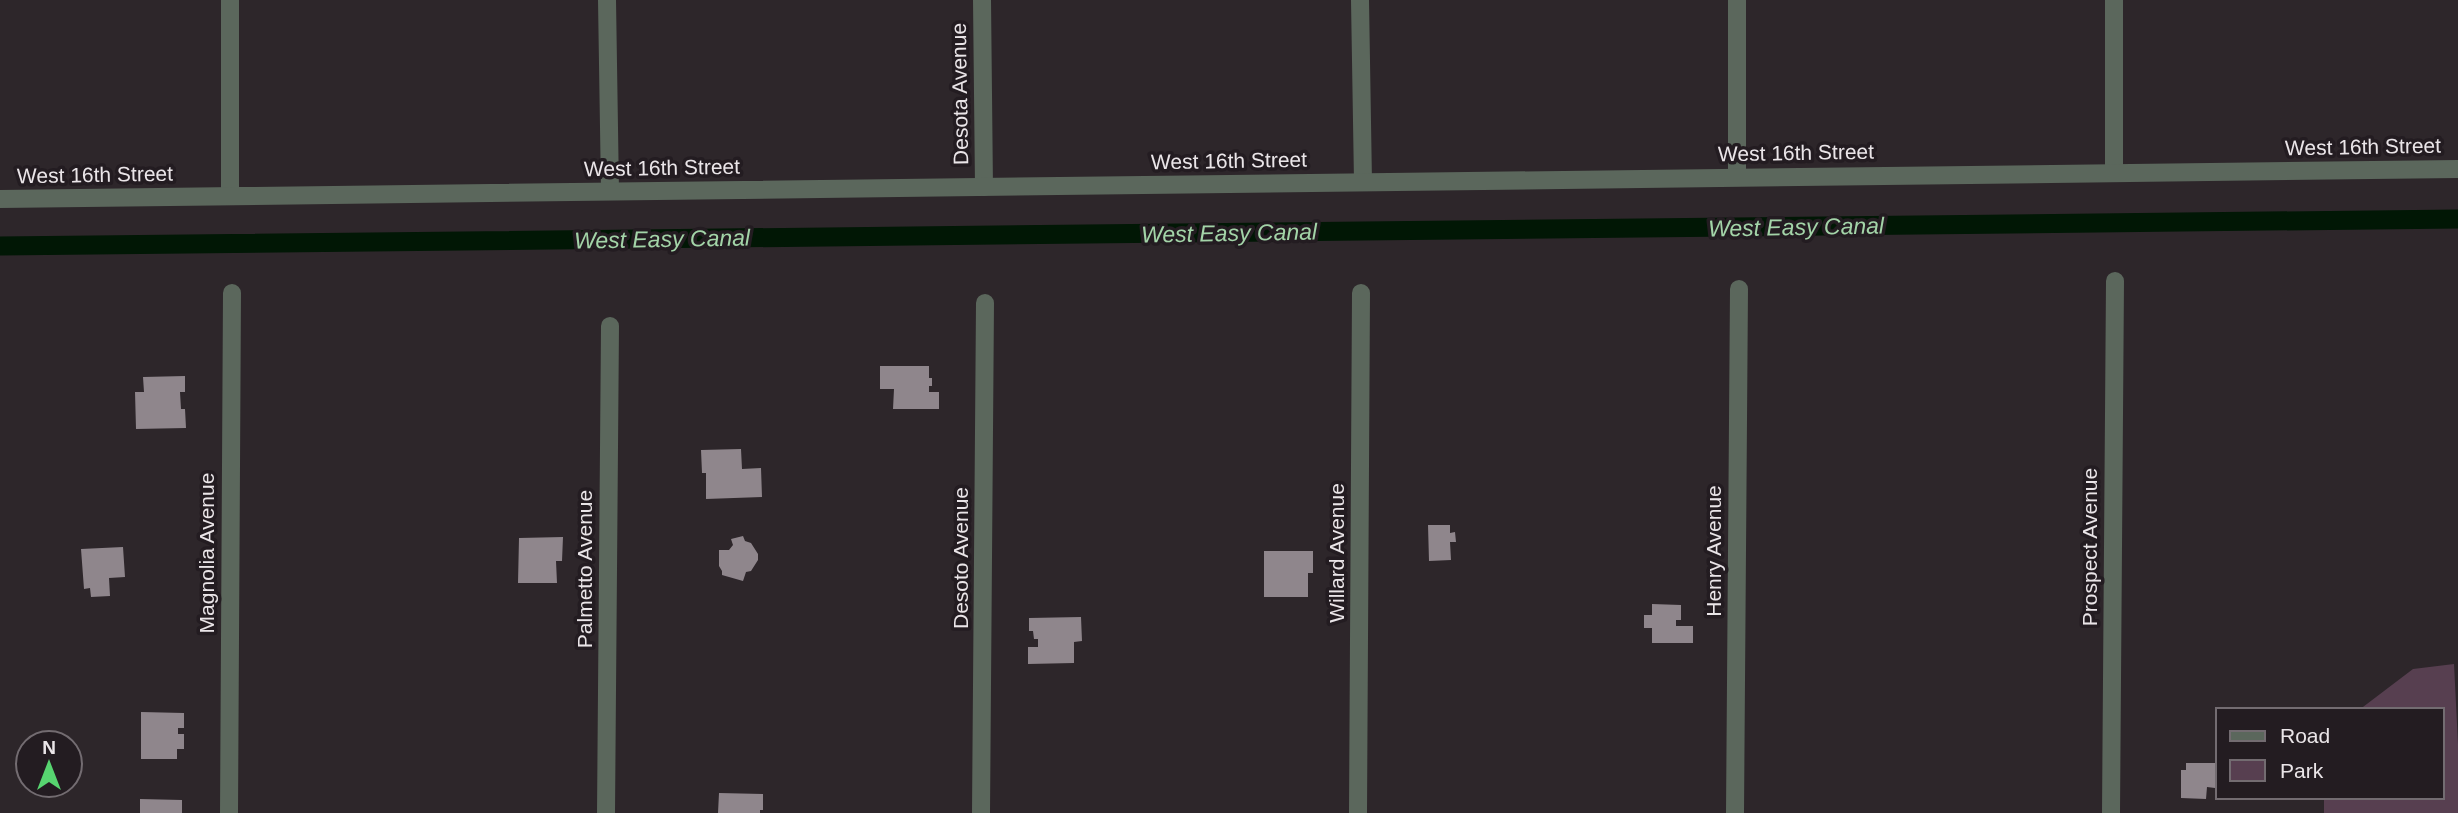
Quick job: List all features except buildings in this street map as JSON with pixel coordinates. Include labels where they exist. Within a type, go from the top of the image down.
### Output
[{"type":"street","points":[[230,0],[230,195]]},
{"type":"street","points":[[607,0],[610,191]]},
{"type":"street","name":"Desota Avenue","points":[[982,0],[984,187]]},
{"type":"street","points":[[1360,0],[1363,182]]},
{"type":"street","points":[[1737,0],[1737,176]]},
{"type":"street","points":[[2114,0],[2114,173]]},
{"type":"street","name":"West 16th Street","points":[[0,199],[2458,169]]},
{"type":"street","name":"Prospect Avenue","points":[[2111,813],[2115,281]]},
{"type":"street","name":"Henry Avenue","points":[[1735,813],[1739,289]]},
{"type":"street","name":"Magnolia Avenue","points":[[229,813],[232,293]]},
{"type":"street","name":"Willard Avenue","points":[[1358,813],[1362,293]]},
{"type":"street","name":"Desoto Avenue","points":[[981,813],[985,303]]},
{"type":"street","name":"Palmetto Avenue","points":[[606,813],[610,326]]},
{"type":"green space","points":[[2454,664],[2458,813],[2324,813],[2324,799],[2444,799],[2444,708],[2362,708],[2413,669]]},
{"type":"waterway","name":"West Easy Canal","points":[[0,246],[2458,219]]}]
